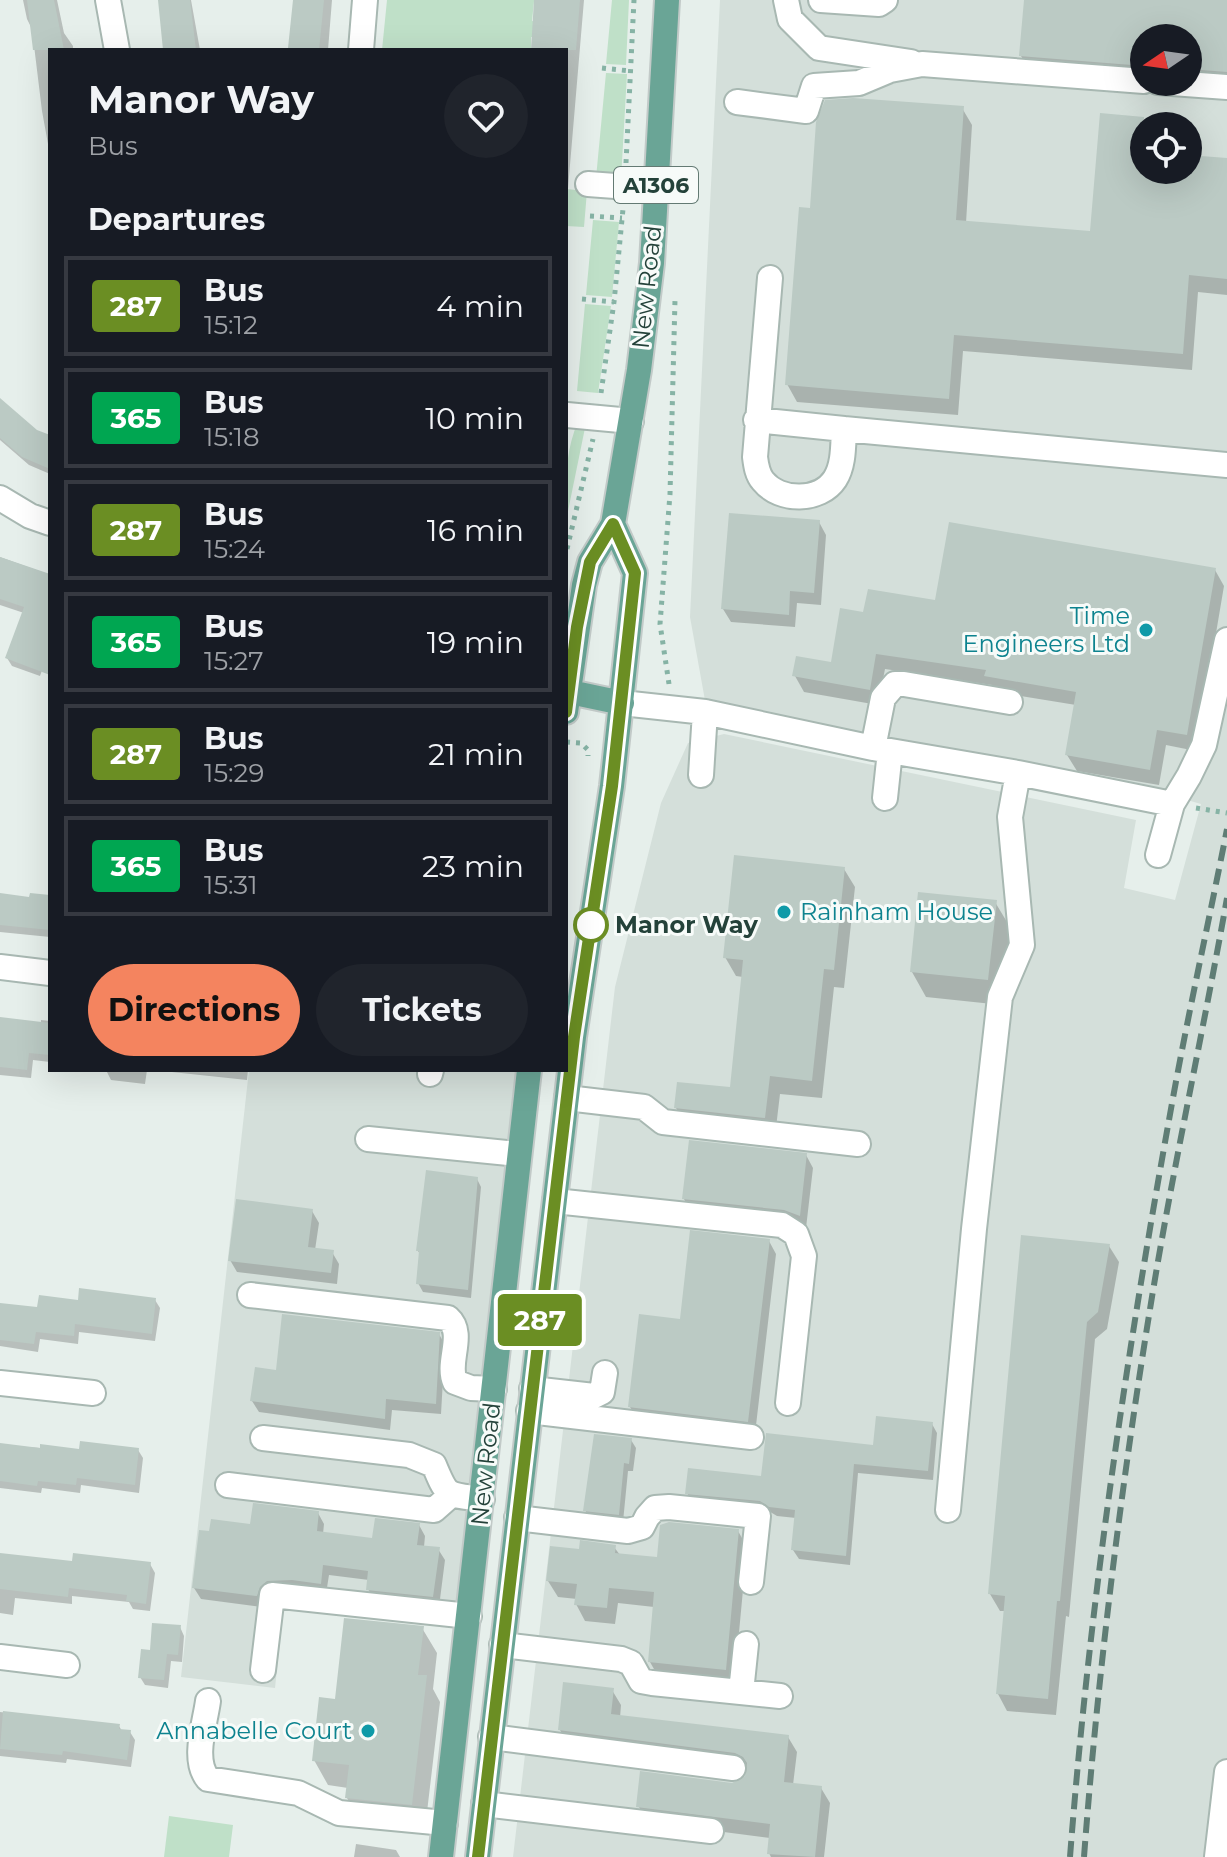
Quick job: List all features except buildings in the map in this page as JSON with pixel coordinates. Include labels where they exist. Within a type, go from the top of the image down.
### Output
[{"type":"main road","name":"New Road","points":[[568,691],[590,562],[613,524],[631,421],[652,263],[667,0]]},
{"type":"main road","name":"New Road","points":[[478,1857],[567,1098],[571,1024],[612,786],[622,703],[635,573],[613,524]]},
{"type":"main road","points":[[568,698],[622,703]]},
{"type":"main road","name":"New Road","points":[[441,1857],[529,1072]]},
{"type":"street","points":[[108,0],[117,48]]},
{"type":"street","points":[[361,48],[365,0]]},
{"type":"street","points":[[786,0],[790,19],[819,48],[922,64],[1130,80]]},
{"type":"street","points":[[821,0],[879,4],[885,0]]},
{"type":"street","points":[[737,102],[806,111],[814,86],[859,83],[890,70],[922,64]]},
{"type":"street","points":[[1202,85],[1227,87]]},
{"type":"street","points":[[588,184],[656,189]]},
{"type":"street","points":[[770,278],[756,420],[755,457],[763,481],[784,495],[801,497],[829,487],[837,476],[844,429]]},
{"type":"street","points":[[568,415],[631,421]]},
{"type":"street","points":[[756,420],[1227,465]]},
{"type":"street","points":[[0,498],[30,516],[48,522]]},
{"type":"street","points":[[1158,855],[1172,804],[1204,745],[1227,640]]},
{"type":"street","points":[[885,798],[881,750],[883,698],[895,684],[1010,702]]},
{"type":"street","points":[[622,703],[705,712],[881,750],[1172,804]]},
{"type":"street","points":[[701,775],[705,712]]},
{"type":"street","points":[[948,1510],[974,1229],[1000,997],[1022,945],[1010,817],[1018,773]]},
{"type":"street","points":[[0,967],[48,973]]},
{"type":"street","points":[[567,1098],[644,1107],[663,1122],[858,1144]]},
{"type":"street","points":[[368,1139],[518,1154]]},
{"type":"street","points":[[555,1201],[782,1225],[796,1234],[804,1256],[788,1403]]},
{"type":"street","points":[[250,1295],[448,1318],[457,1332],[452,1373],[455,1382],[471,1388],[494,1389]]},
{"type":"street","points":[[530,1400],[594,1396],[602,1392],[605,1373]]},
{"type":"street","points":[[0,1383],[93,1393]]},
{"type":"street","points":[[530,1400],[751,1437]]},
{"type":"street","points":[[263,1438],[409,1455],[434,1465],[444,1488],[451,1495],[482,1499]]},
{"type":"street","points":[[228,1485],[434,1510],[451,1495]]},
{"type":"street","points":[[517,1518],[628,1531],[642,1527],[655,1508],[758,1516],[751,1582]]},
{"type":"street","points":[[263,1670],[272,1595],[469,1616]]},
{"type":"street","points":[[741,1692],[746,1644]]},
{"type":"street","points":[[502,1645],[621,1659],[631,1663],[641,1681],[780,1696]]},
{"type":"street","points":[[0,1657],[67,1665]]},
{"type":"street","points":[[208,1701],[200,1766],[208,1779],[298,1793],[339,1813],[445,1823]]},
{"type":"street","points":[[491,1737],[733,1768]]},
{"type":"street","points":[[1217,1857],[1227,1772]]},
{"type":"street","points":[[484,1804],[711,1831]]},
{"type":"path","points":[[625,175],[634,0]]},
{"type":"path","points":[[602,68],[630,71]]},
{"type":"path","name":"New Road","points":[[601,398],[623,205]]},
{"type":"path","points":[[590,216],[622,218]]},
{"type":"path","name":"New Road","points":[[669,684],[660,624],[670,494],[675,293]]},
{"type":"path","points":[[582,299],[614,302]]},
{"type":"path","points":[[568,544],[597,425]]},
{"type":"path","points":[[568,742],[581,743]]},
{"type":"path","points":[[1200,809],[1227,813]]},
{"type":"shaded area","points":[[720,0],[1227,0],[1227,1857],[513,1857],[615,987],[661,803],[688,743],[724,734],[1136,820],[1124,888],[1175,900],[1201,804],[1156,791],[706,706],[690,617]]},
{"type":"shaded area","points":[[249,1072],[527,1072],[468,1623],[284,1603],[275,1688],[181,1677]]},
{"type":"green space","points":[[387,0],[547,0],[534,1],[532,21],[545,23],[544,38],[531,37],[531,48],[382,48]]},
{"type":"green space","points":[[612,0],[629,0],[626,65],[606,64]]},
{"type":"green space","points":[[606,73],[627,74],[621,179],[596,178]]},
{"type":"green space","points":[[568,189],[587,191],[584,227],[568,226]]},
{"type":"green space","points":[[593,220],[619,222],[612,297],[586,295]]},
{"type":"green space","points":[[585,304],[611,306],[598,393],[577,391]]},
{"type":"green space","points":[[578,422],[586,423],[568,511],[568,458]]},
{"type":"green space","points":[[169,1816],[233,1825],[229,1857],[164,1857]]},
{"type":"railway","points":[[1070,1857],[1087,1672],[1123,1395],[1176,1084],[1227,829]]},
{"type":"railway","points":[[1084,1857],[1103,1649],[1140,1372],[1227,898]]},
{"type":"bus line","name":"287","points":[[478,1857],[574,1037],[622,703],[635,573],[613,524],[590,562],[584,585],[568,702]]},
{"type":"place","name":"Time Engineers Ltd","points":[[1146,630]]},
{"type":"place","name":"Rainham House","points":[[784,912]]},
{"type":"place","name":"Manor Way","points":[[591,925]]},
{"type":"place","name":"Annabelle Court","points":[[368,1731]]}]
